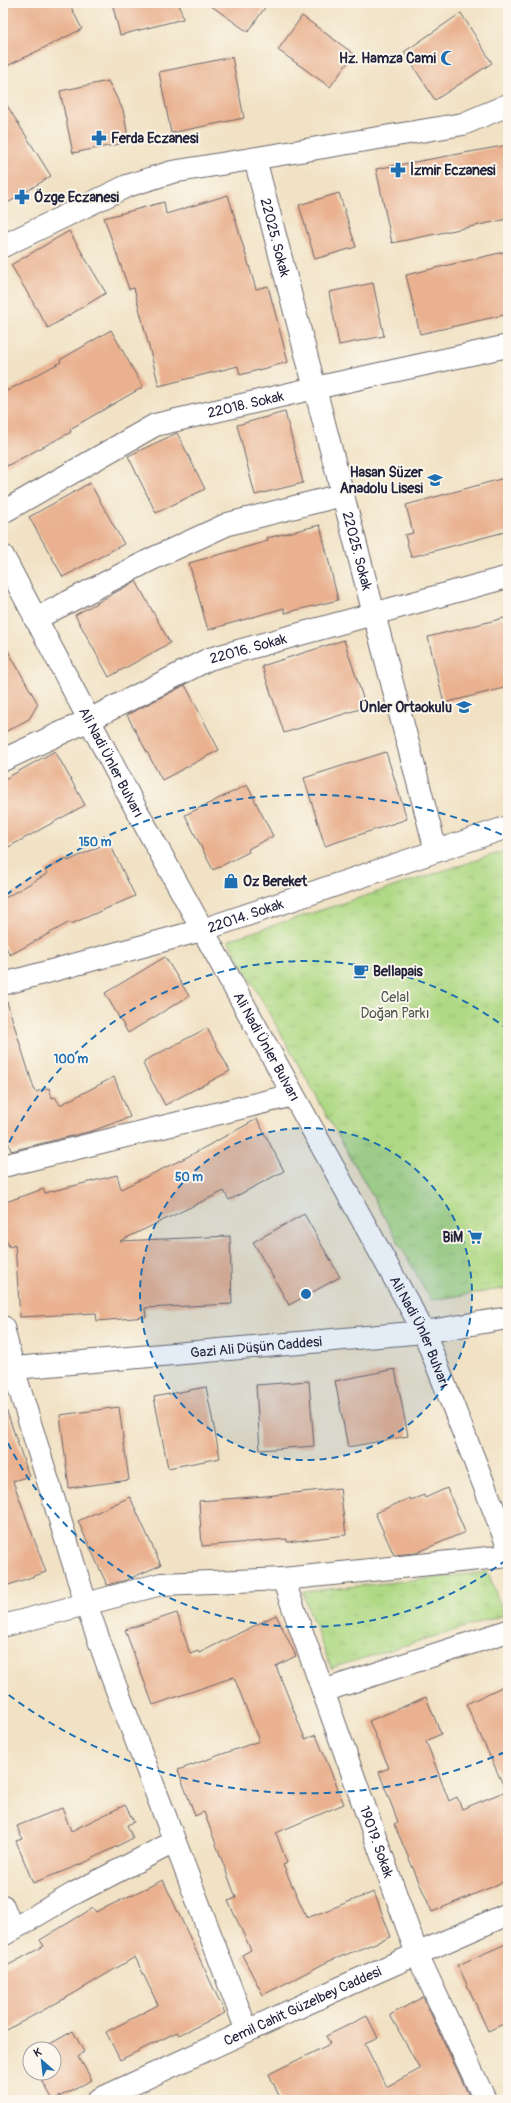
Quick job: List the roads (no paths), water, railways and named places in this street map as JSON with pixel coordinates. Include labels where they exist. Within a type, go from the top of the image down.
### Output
[{"type":"street","points":[[3,246],[127,186],[172,172],[463,124],[508,105]]},
{"type":"street","name":"22025. Sokak","points":[[255,158],[436,851]]},
{"type":"street","name":"22018. Sokak","points":[[3,512],[155,425],[508,346]]},
{"type":"street","points":[[35,619],[152,559],[228,524],[342,495]]},
{"type":"street","name":"Ali Nadi Ünler Bulvarı","points":[[3,556],[35,619],[202,930],[424,1332],[508,1546]]},
{"type":"street","name":"22016. Sokak","points":[[3,760],[89,720],[209,659],[508,577]]},
{"type":"street","name":"22014. Sokak","points":[[3,984],[202,930],[508,827]]},
{"type":"street","points":[[3,1166],[293,1095]]},
{"type":"street","name":"Gazi Ali Düşün Caddesi","points":[[8,1369],[424,1332],[508,1318]]},
{"type":"street","points":[[3,1327],[8,1369],[86,1604],[174,1842],[247,2031]]},
{"type":"street","points":[[3,1626],[161,1584],[282,1579],[508,1556]]},
{"type":"street","name":"19019. Sokak","points":[[282,1579],[417,1954],[485,2100]]},
{"type":"street","points":[[323,1691],[508,1631]]},
{"type":"street","points":[[3,1906],[8,1932],[73,1894],[174,1842]]},
{"type":"street","name":"Cemil Cahit Güzelbey Caddesi","points":[[98,2100],[247,2031],[508,1914]]},
{"type":"place","name":"Hz. Hamza Cami","points":[[448,58]]},
{"type":"place","name":"Ferda Eczanesi","points":[[99,138]]},
{"type":"place","name":"İzmir Eczanesi","points":[[398,170]]},
{"type":"place","name":"Özge Eczanesi","points":[[22,197]]},
{"type":"place","name":"Hasan Süzer Anadolu Lisesi","points":[[435,480]]},
{"type":"place","name":"Ünler Ortaokulu","points":[[464,707]]},
{"type":"place","name":"Oz Bereket","points":[[231,881]]},
{"type":"place","name":"Bellapais","points":[[361,971]]},
{"type":"place","name":"BiM","points":[[475,1237]]},
{"type":"park label","name":"Celal Doğan Parkı","points":[[395,1006]]}]
